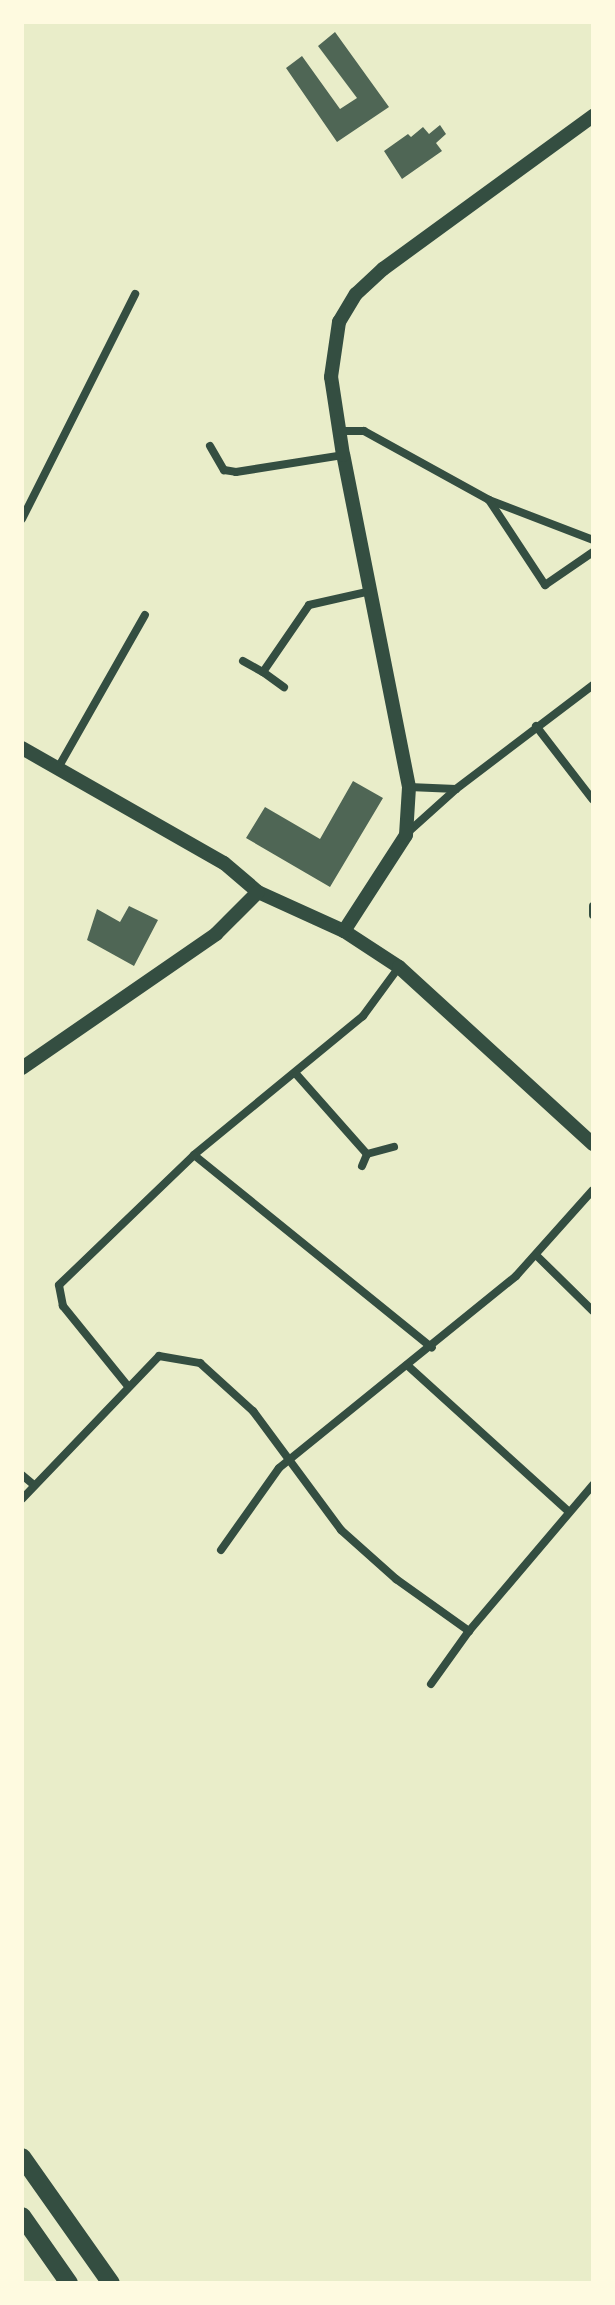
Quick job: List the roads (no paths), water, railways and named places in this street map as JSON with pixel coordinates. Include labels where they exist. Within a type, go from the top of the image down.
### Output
[{"type":"highway","points":[[22,2157],[111,2283]]},
{"type":"highway","points":[[22,2216],[69,2283]]},
{"type":"street","points":[[406,835],[409,787],[343,455],[331,377],[339,322],[356,294],[383,269],[593,116]]},
{"type":"street","points":[[22,519],[135,294]]},
{"type":"street","points":[[340,431],[364,431],[395,445],[489,500],[593,540]]},
{"type":"street","points":[[210,446],[224,470],[236,472],[343,455]]},
{"type":"street","points":[[489,500],[545,585],[593,552]]},
{"type":"street","points":[[263,672],[309,605],[371,591]]},
{"type":"street","points":[[58,768],[145,615]]},
{"type":"street","points":[[243,661],[284,687]]},
{"type":"street","points":[[344,931],[406,835],[456,789],[593,685]]},
{"type":"street","points":[[536,726],[593,800]]},
{"type":"street","points":[[22,748],[224,863],[258,892],[344,931],[399,967],[593,1144]]},
{"type":"street","points":[[409,787],[456,789]]},
{"type":"street","points":[[22,1068],[216,934],[258,892]]},
{"type":"street","points":[[593,906],[593,915]]},
{"type":"street","points":[[127,1385],[63,1306],[59,1285],[194,1155],[297,1075],[363,1016],[399,967]]},
{"type":"street","points":[[297,1075],[367,1154]]},
{"type":"street","points":[[367,1154],[394,1147]]},
{"type":"street","points":[[362,1166],[367,1154]]},
{"type":"street","points":[[194,1155],[432,1348]]},
{"type":"street","points":[[221,1550],[290,1457],[432,1348],[536,1255],[593,1190]]},
{"type":"street","points":[[536,1255],[593,1311]]},
{"type":"street","points":[[22,1499],[127,1385],[159,1356],[200,1363],[253,1411],[341,1530],[396,1579],[469,1631]]},
{"type":"street","points":[[407,1365],[568,1511]]},
{"type":"street","points":[[22,1475],[34,1485]]},
{"type":"street","points":[[431,1684],[469,1631],[593,1485]]}]
